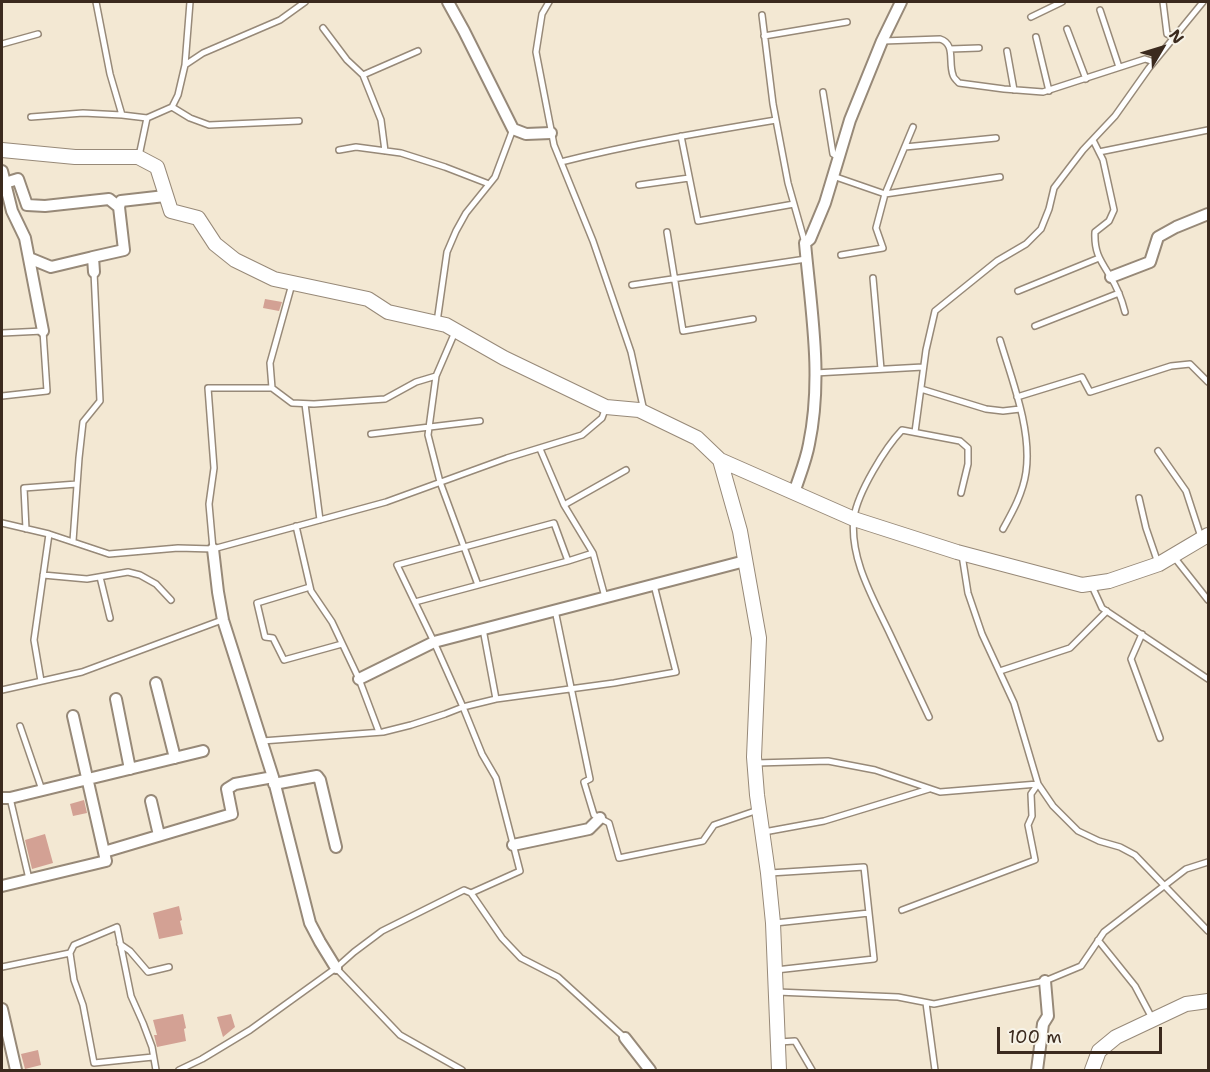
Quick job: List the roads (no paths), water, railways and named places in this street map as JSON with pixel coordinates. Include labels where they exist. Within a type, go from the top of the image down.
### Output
[{"type":"street","points":[[448,2],[513,129],[526,134],[551,132]]},
{"type":"street","points":[[794,493],[809,446],[815,404],[816,347],[805,243],[810,239],[821,212],[850,120],[882,41],[901,2]]},
{"type":"street","points":[[2,150],[75,157],[138,157],[157,167],[171,211],[198,218],[215,244],[235,260],[274,279],[368,299],[388,312],[446,325],[504,358],[606,407],[639,410],[697,438],[720,460],[794,493],[854,519],[962,554],[1082,585],[1109,581],[1159,564],[1205,537]]},
{"type":"street","points":[[2,171],[12,211],[24,238],[43,331]]},
{"type":"street","points":[[5,183],[18,179],[27,204],[45,207],[109,199],[119,207]]},
{"type":"street","points":[[29,258],[51,267],[124,250],[119,207],[122,201],[165,196]]},
{"type":"street","points":[[1111,277],[1150,262],[1158,237],[1176,226],[1209,214]]},
{"type":"street","points":[[93,257],[94,272]]},
{"type":"street","points":[[720,460],[740,531],[759,638],[754,763],[773,923],[779,1071]]},
{"type":"street","points":[[213,549],[223,620],[274,780],[310,923],[336,968]]},
{"type":"street","points":[[359,679],[434,642],[745,561]]},
{"type":"street","points":[[156,683],[175,758]]},
{"type":"street","points":[[116,699],[130,769]]},
{"type":"street","points":[[2,886],[106,861],[73,716]]},
{"type":"street","points":[[6,798],[203,751]]},
{"type":"street","points":[[104,852],[232,813],[227,789],[236,784],[317,776],[320,780],[336,847]]},
{"type":"street","points":[[151,801],[159,836]]},
{"type":"street","points":[[513,845],[589,829],[600,818]]},
{"type":"street","points":[[1037,1071],[1042,1024],[1048,1016],[1045,981]]},
{"type":"street","points":[[1092,1071],[1099,1051],[1116,1037],[1186,1004],[1209,1001]]},
{"type":"street","points":[[2,1010],[16,1071]]},
{"type":"street","points":[[625,1038],[650,1071]]},
{"type":"lane","points":[[96,2],[110,74],[122,115]]},
{"type":"lane","points":[[31,117],[83,113],[147,118],[171,107],[178,95],[186,65],[190,2]]},
{"type":"lane","points":[[186,65],[203,53],[280,20],[305,2]]},
{"type":"lane","points":[[549,2],[542,14],[536,52],[554,145],[593,241],[631,352],[644,413]]},
{"type":"lane","points":[[1031,17],[1062,2]]},
{"type":"lane","points":[[1163,2],[1167,34],[1174,38]]},
{"type":"lane","points":[[915,432],[923,367],[935,311],[997,261],[1026,244],[1041,229],[1054,188],[1115,116],[1154,62],[1203,2]]},
{"type":"lane","points":[[1100,10],[1119,68]]},
{"type":"lane","points":[[762,15],[776,120],[788,183],[805,243]]},
{"type":"lane","points":[[764,36],[847,22]]},
{"type":"lane","points":[[324,28],[347,60],[363,75],[381,120],[385,151]]},
{"type":"lane","points":[[1067,29],[1086,79]]},
{"type":"lane","points":[[2,44],[38,34]]},
{"type":"lane","points":[[1036,37],[1049,91]]},
{"type":"lane","points":[[882,41],[940,39],[946,41],[950,45],[953,76],[959,83],[1014,90],[1049,91],[1145,59],[1154,62]]},
{"type":"lane","points":[[950,49],[979,48]]},
{"type":"lane","points":[[363,75],[418,51]]},
{"type":"lane","points":[[1006,51],[1014,90]]},
{"type":"lane","points":[[823,92],[833,154],[839,157]]},
{"type":"lane","points":[[171,107],[209,125],[299,121]]},
{"type":"lane","points":[[138,157],[147,118]]},
{"type":"lane","points":[[561,162],[613,149],[776,120]]},
{"type":"lane","points":[[841,255],[883,248],[876,228],[885,194],[913,126]]},
{"type":"lane","points":[[436,323],[447,252],[466,213],[495,177],[513,129]]},
{"type":"lane","points":[[1099,152],[1209,130]]},
{"type":"lane","points":[[681,136],[698,221],[794,204]]},
{"type":"lane","points":[[905,147],[996,138]]},
{"type":"lane","points":[[1093,140],[1103,160],[1114,210],[1109,221],[1095,232],[1095,245],[1099,258],[1119,293],[1125,312]]},
{"type":"lane","points":[[339,150],[356,147],[401,153],[489,184]]},
{"type":"lane","points":[[833,176],[885,194],[1000,177]]},
{"type":"lane","points":[[639,185],[689,178]]},
{"type":"lane","points":[[667,232],[683,331],[753,319]]},
{"type":"lane","points":[[1017,291],[1099,258]]},
{"type":"lane","points":[[632,285],[806,259]]},
{"type":"lane","points":[[73,541],[83,422],[100,400],[94,272]]},
{"type":"lane","points":[[873,278],[882,369]]},
{"type":"lane","points":[[272,388],[270,363],[292,283]]},
{"type":"lane","points":[[1035,326],[1119,293]]},
{"type":"lane","points":[[2,333],[43,331],[47,391],[2,396]]},
{"type":"lane","points":[[455,331],[436,376],[429,435],[440,482],[478,585]]},
{"type":"lane","points":[[1000,339],[1026,438],[1026,472],[1017,503],[1003,529]]},
{"type":"lane","points":[[1017,397],[1082,377],[1090,392],[1171,366],[1190,364],[1209,382]]},
{"type":"lane","points":[[815,373],[923,367]]},
{"type":"lane","points":[[213,549],[209,504],[214,468],[208,388],[272,388],[292,403],[305,404],[385,399],[416,382],[436,376]]},
{"type":"lane","points":[[921,389],[986,409],[1003,411],[1020,409]]},
{"type":"lane","points":[[305,404],[320,520]]},
{"type":"lane","points":[[2,524],[49,534],[109,554],[178,548],[213,549],[386,502],[507,458],[582,435],[602,418],[606,407]]},
{"type":"lane","points":[[371,434],[480,421]]},
{"type":"lane","points":[[929,717],[867,585],[855,549],[854,519],[858,502],[880,459],[902,430],[960,441],[968,448],[968,464],[961,493]]},
{"type":"lane","points":[[540,449],[564,505],[593,553],[605,597]]},
{"type":"lane","points":[[1158,451],[1186,491],[1205,537]]},
{"type":"lane","points":[[564,505],[626,470]]},
{"type":"lane","points":[[26,529],[24,488],[77,484]]},
{"type":"lane","points":[[1139,498],[1146,528],[1159,564]]},
{"type":"lane","points":[[471,893],[520,871],[496,778],[482,754],[464,706],[397,566],[554,523],[568,561]]},
{"type":"lane","points":[[296,526],[311,591],[332,622],[359,679],[379,732]]},
{"type":"lane","points":[[41,681],[34,640],[49,534]]},
{"type":"lane","points":[[415,602],[593,553]]},
{"type":"lane","points":[[962,554],[968,593],[982,634],[1014,703],[1038,784],[1053,806],[1078,831],[1135,855],[1209,931]]},
{"type":"lane","points":[[1173,556],[1209,600]]},
{"type":"lane","points":[[43,575],[87,579],[128,572],[140,575],[156,584],[171,600]]},
{"type":"lane","points":[[100,577],[110,618]]},
{"type":"lane","points":[[262,741],[379,732],[411,725],[464,706],[496,699],[676,672],[654,584]]},
{"type":"lane","points":[[1091,584],[1102,608],[1209,679]]},
{"type":"lane","points":[[310,587],[257,603],[265,637],[273,638],[284,660],[342,644]]},
{"type":"lane","points":[[555,610],[590,779],[584,782],[594,815],[609,823],[619,858],[703,841],[714,825],[759,810]]},
{"type":"lane","points":[[1000,671],[1070,648],[1107,611]]},
{"type":"lane","points":[[2,690],[82,672],[223,620]]},
{"type":"lane","points":[[483,629],[496,699]]},
{"type":"lane","points":[[1142,634],[1131,659],[1160,738]]},
{"type":"lane","points":[[20,726],[42,790]]},
{"type":"lane","points":[[754,763],[828,761],[875,770],[940,792],[1038,784]]},
{"type":"lane","points":[[902,910],[1035,860],[1028,825],[1032,816],[1031,794],[1038,784]]},
{"type":"lane","points":[[762,833],[824,821],[930,789]]},
{"type":"lane","points":[[6,798],[29,879]]},
{"type":"lane","points":[[776,992],[898,997],[934,1004],[1045,981],[1081,966],[1104,932],[1186,869],[1209,862]]},
{"type":"lane","points":[[768,873],[864,867],[874,958],[776,970]]},
{"type":"lane","points":[[179,1071],[250,1030],[336,968],[382,931],[464,890],[471,893],[502,938],[520,958],[558,977],[625,1038]]},
{"type":"lane","points":[[773,923],[869,913]]},
{"type":"lane","points":[[153,1057],[94,1063],[83,1005],[74,980],[70,953],[74,945],[117,927],[130,996],[152,1047],[156,1071]]},
{"type":"lane","points":[[1098,940],[1135,986],[1152,1020]]},
{"type":"lane","points":[[120,944],[130,951],[148,972],[169,968]]},
{"type":"lane","points":[[2,967],[70,953]]},
{"type":"lane","points":[[336,968],[400,1035],[462,1071]]},
{"type":"lane","points":[[926,1003],[935,1071]]},
{"type":"lane","points":[[778,1042],[795,1041],[812,1071]]}]
